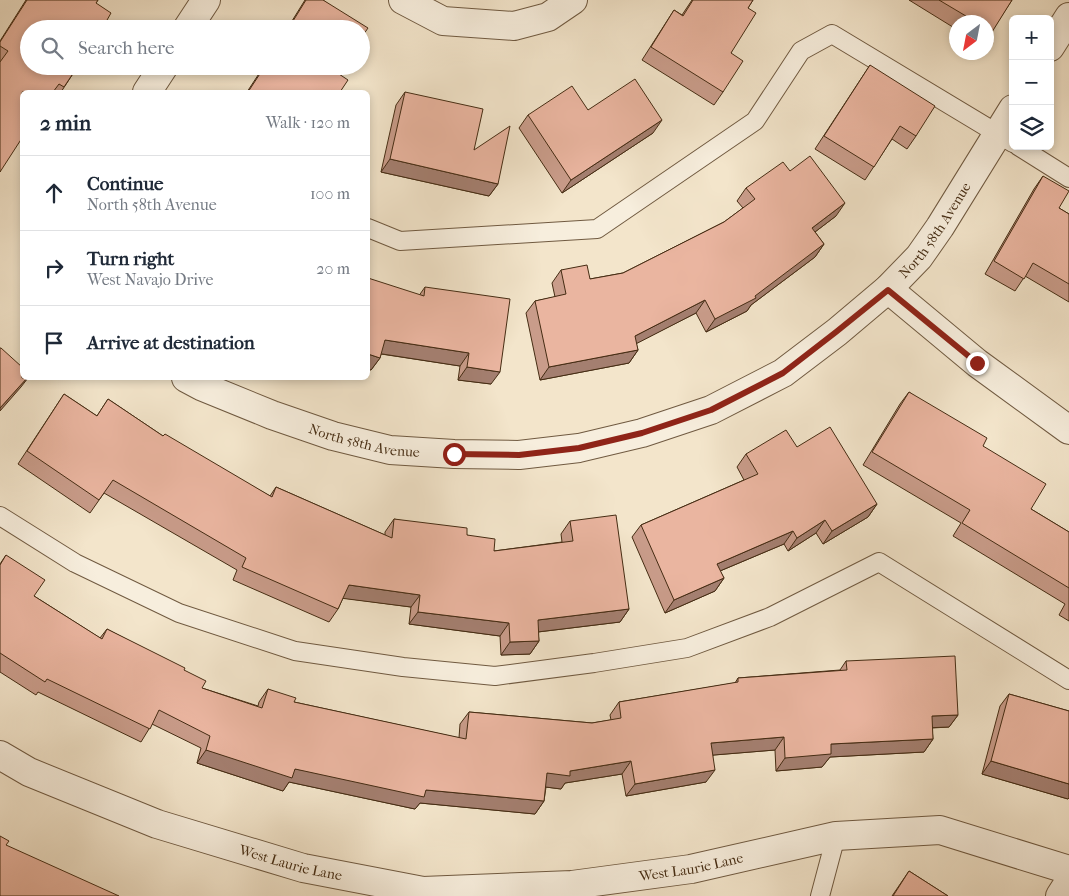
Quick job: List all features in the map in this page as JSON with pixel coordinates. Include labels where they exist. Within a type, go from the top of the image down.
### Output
[{"type":"street","points":[[194,20],[206,0]]},
{"type":"street","points":[[403,0],[443,21],[514,26],[548,17],[573,0]]},
{"type":"street","points":[[1054,41],[1069,17]]},
{"type":"street","points":[[148,90],[158,75]]},
{"type":"street","name":"North 58th Avenue","points":[[198,381],[272,415],[333,436],[390,450],[454,454],[519,455],[579,448],[642,433],[711,410],[783,373],[836,332],[888,290],[919,257],[940,227],[1009,141]]},
{"type":"street","points":[[888,290],[977,363],[1069,430]]},
{"type":"street","name":"West Laurie Lane","points":[[0,755],[29,772],[156,824],[303,868],[423,891],[572,885],[691,869],[836,836],[940,830],[1069,870]]},
{"type":"street","points":[[1060,896],[1069,882]]},
{"type":"lane","points":[[370,229],[400,242],[597,230],[755,121],[801,51],[832,34],[1009,141]]},
{"type":"lane","points":[[1024,150],[1069,178]]},
{"type":"lane","points":[[0,516],[75,563],[179,613],[295,651],[403,667],[495,676],[594,663],[687,648],[770,617],[879,562],[1069,680]]},
{"type":"lane","points":[[820,896],[836,836]]},
{"type":"building","points":[[27,0],[98,0],[96,3],[111,13],[107,20],[20,20],[20,75],[72,75],[64,87],[59,84],[54,90],[20,90],[20,141],[0,172],[0,62],[8,51],[0,46],[0,42]]},
{"type":"building","points":[[306,0],[323,0],[355,20],[294,20]]},
{"type":"building","points":[[693,0],[753,0],[748,8],[756,13],[731,53],[743,61],[723,92],[651,47],[674,10],[683,16]]},
{"type":"building","points":[[939,0],[1012,0],[994,29],[994,15],[964,15]]},
{"type":"building","points":[[870,65],[935,106],[916,136],[900,126],[874,167],[824,136]]},
{"type":"building","points":[[259,75],[340,75],[348,80],[341,90],[249,90]]},
{"type":"building","points":[[635,79],[662,120],[571,180],[528,115],[572,86],[588,110]]},
{"type":"building","points":[[405,92],[483,109],[474,150],[510,126],[498,184],[390,159]]},
{"type":"building","points":[[810,156],[845,203],[812,228],[824,244],[755,296],[756,298],[715,319],[705,300],[635,336],[638,350],[549,367],[535,301],[566,294],[561,270],[587,265],[590,279],[623,273],[724,222],[755,199],[746,188],[783,162],[790,171]]},
{"type":"building","points":[[1043,176],[1069,191],[1059,208],[1069,214],[1069,284],[1033,263],[1024,279],[994,261]]},
{"type":"building","points":[[370,279],[424,296],[425,287],[510,299],[500,372],[467,367],[469,353],[385,340],[380,358],[370,355]]},
{"type":"building","points":[[1,348],[20,365],[20,380],[25,380],[0,408]]},
{"type":"building","points":[[909,392],[987,438],[983,446],[1046,484],[1031,509],[1069,532],[1069,588],[962,523],[970,510],[872,452]]},
{"type":"building","points":[[64,394],[97,416],[108,399],[163,436],[165,434],[272,497],[276,487],[392,538],[394,519],[467,528],[467,535],[495,539],[494,551],[573,541],[570,521],[616,515],[629,609],[538,620],[539,641],[510,642],[509,623],[418,612],[420,595],[349,585],[338,609],[242,567],[246,558],[113,480],[99,500],[27,451]]},
{"type":"building","points":[[830,427],[877,504],[832,531],[825,520],[797,538],[793,531],[717,564],[724,578],[674,600],[641,525],[758,474],[746,454],[786,430],[797,447]]},
{"type":"building","points":[[6,555],[45,580],[34,596],[102,639],[107,629],[185,668],[184,670],[206,681],[202,688],[262,708],[268,689],[296,698],[294,702],[466,739],[469,712],[592,723],[621,718],[619,702],[738,682],[738,678],[847,670],[846,661],[955,656],[958,715],[932,716],[933,739],[831,744],[831,754],[785,758],[784,737],[711,743],[715,770],[635,784],[631,761],[570,771],[570,776],[547,773],[544,801],[426,790],[424,797],[295,769],[292,778],[206,750],[210,736],[159,710],[150,729],[47,679],[45,682],[0,653],[0,565]]},
{"type":"building","points":[[1009,694],[1069,711],[1069,784],[991,761]]},
{"type":"building","points":[[0,836],[9,841],[6,845],[119,896],[0,896]]},
{"type":"building","points":[[909,871],[948,896],[893,896]]},
{"type":"route","points":[[454,454],[519,455],[579,448],[642,433],[711,410],[783,373],[888,290],[977,363]]}]
